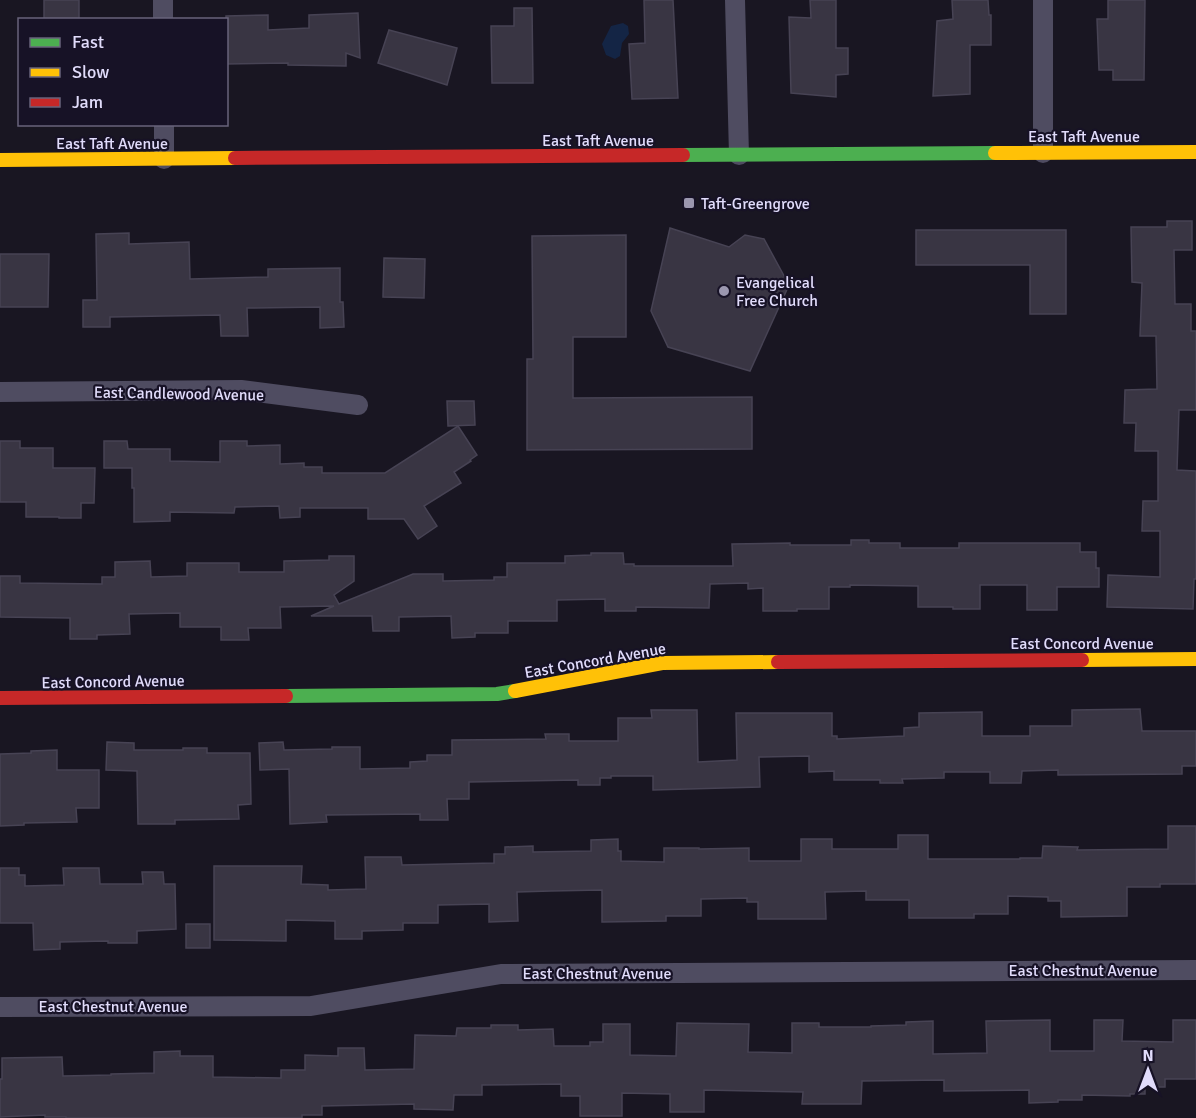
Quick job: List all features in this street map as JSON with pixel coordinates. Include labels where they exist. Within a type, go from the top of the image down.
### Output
[{"type":"main road","name":"East Taft Avenue","points":[[0,160],[1196,152]]},
{"type":"main road","name":"East Concord Avenue","points":[[0,698],[496,694],[662,663],[1196,659]]},
{"type":"street","points":[[163,0],[164,18]]},
{"type":"street","points":[[735,0],[739,155]]},
{"type":"street","points":[[1043,0],[1043,153]]},
{"type":"street","points":[[164,126],[164,159]]},
{"type":"street","name":"East Candlewood Avenue","points":[[0,392],[241,390],[358,405]]},
{"type":"street","name":"East Chestnut Avenue","points":[[0,1007],[310,1006],[501,974],[1196,970]]},
{"type":"water","points":[[623,23],[628,26],[629,34],[622,43],[620,56],[615,59],[606,55],[602,44],[611,26]]},
{"type":"building","points":[[44,0],[79,0],[79,18],[44,18]]},
{"type":"building","points":[[644,0],[673,0],[678,98],[632,99],[629,44],[645,43]]},
{"type":"building","points":[[810,0],[836,0],[836,48],[848,48],[848,74],[836,75],[836,97],[791,93],[789,17],[811,18]]},
{"type":"building","points":[[952,0],[988,0],[989,15],[991,15],[991,45],[970,45],[970,94],[933,96],[937,21],[953,19]]},
{"type":"building","points":[[1108,0],[1145,0],[1144,80],[1113,80],[1113,70],[1099,70],[1097,19],[1108,19]]},
{"type":"building","points":[[514,8],[532,8],[533,83],[492,83],[491,26],[514,26]]},
{"type":"building","points":[[358,13],[360,58],[346,53],[346,66],[288,65],[288,63],[228,64],[228,18],[226,16],[268,15],[268,30],[309,28],[309,15]]},
{"type":"building","points":[[389,30],[457,48],[447,85],[378,63]]},
{"type":"building","points":[[1167,221],[1192,221],[1192,250],[1174,250],[1175,304],[1191,304],[1191,331],[1196,331],[1196,410],[1179,410],[1177,470],[1196,471],[1196,579],[1194,579],[1193,609],[1107,607],[1108,575],[1160,577],[1160,531],[1142,531],[1143,501],[1158,501],[1158,451],[1135,451],[1136,423],[1124,423],[1125,390],[1157,389],[1156,336],[1140,336],[1142,283],[1132,282],[1131,227],[1167,227]]},
{"type":"building","points":[[670,228],[729,247],[745,235],[764,239],[789,285],[750,371],[668,347],[651,311]]},
{"type":"building","points":[[916,230],[1066,230],[1066,314],[1030,314],[1030,265],[916,265]]},
{"type":"building","points":[[129,233],[129,244],[189,242],[190,279],[268,277],[268,269],[340,268],[340,302],[343,302],[344,327],[320,328],[320,307],[247,308],[248,336],[221,336],[220,315],[110,317],[110,327],[83,327],[83,300],[97,300],[96,234]]},
{"type":"building","points":[[626,235],[626,337],[573,337],[573,398],[752,397],[752,449],[527,450],[527,359],[533,359],[532,236]]},
{"type":"building","points":[[0,254],[49,254],[48,307],[0,307]]},
{"type":"building","points":[[384,258],[425,259],[424,298],[383,297]]},
{"type":"building","points":[[447,401],[474,401],[475,425],[448,426]]},
{"type":"building","points":[[458,426],[477,455],[454,472],[461,483],[424,506],[437,526],[418,539],[404,519],[368,519],[368,508],[300,508],[300,517],[280,518],[279,506],[235,507],[234,513],[170,512],[170,521],[134,522],[132,468],[104,468],[104,441],[127,441],[128,449],[170,449],[170,461],[220,462],[220,441],[247,441],[247,446],[280,445],[280,464],[304,463],[304,467],[322,467],[322,473],[385,473]]},
{"type":"building","points":[[0,441],[20,441],[20,448],[53,448],[53,468],[95,468],[94,503],[81,503],[81,518],[59,518],[26,517],[26,502],[0,502]]},
{"type":"building","points":[[851,540],[869,540],[869,543],[900,543],[900,548],[959,548],[959,543],[1080,543],[1080,552],[1096,552],[1099,587],[1057,587],[1057,610],[1027,610],[1027,585],[980,585],[980,609],[953,609],[953,607],[918,607],[918,586],[850,585],[850,587],[829,587],[829,609],[763,611],[763,588],[748,589],[748,583],[710,584],[709,608],[636,607],[636,611],[605,611],[605,599],[557,600],[557,621],[508,621],[508,633],[475,633],[475,637],[452,638],[451,616],[399,617],[399,631],[373,631],[372,616],[311,616],[334,606],[280,607],[281,628],[248,628],[249,640],[221,640],[221,627],[180,627],[180,613],[129,614],[130,634],[97,635],[97,639],[70,639],[70,618],[0,617],[0,576],[20,576],[20,583],[102,584],[102,577],[115,577],[115,562],[150,561],[151,577],[187,576],[187,563],[239,563],[239,572],[284,572],[284,561],[329,560],[329,556],[354,556],[354,581],[334,595],[339,604],[413,574],[443,574],[443,581],[494,580],[494,577],[507,577],[507,563],[565,563],[565,556],[591,555],[591,553],[623,553],[624,564],[634,564],[634,566],[733,566],[732,544],[851,545]]},
{"type":"building","points":[[1140,709],[1142,731],[1196,731],[1196,766],[1182,766],[1182,774],[1058,775],[1058,770],[1022,771],[1021,783],[990,783],[990,772],[944,772],[944,778],[902,779],[903,783],[880,783],[880,780],[834,780],[834,771],[809,772],[809,756],[759,757],[760,787],[653,790],[653,776],[611,776],[611,778],[600,778],[600,785],[578,785],[578,780],[469,782],[469,799],[447,799],[448,820],[420,820],[420,814],[326,815],[327,822],[290,824],[289,769],[260,770],[259,743],[283,742],[284,750],[360,747],[360,769],[410,768],[410,762],[427,761],[427,755],[452,755],[452,740],[546,739],[545,734],[569,734],[569,741],[618,741],[618,718],[652,718],[651,710],[697,710],[698,762],[737,760],[736,713],[832,713],[832,736],[837,736],[837,739],[904,736],[904,728],[919,727],[919,713],[982,712],[982,736],[1030,736],[1030,726],[1072,726],[1072,710]]},
{"type":"building","points":[[107,742],[134,743],[134,750],[207,748],[207,753],[250,753],[251,804],[238,805],[239,819],[175,820],[175,824],[138,824],[137,771],[106,770]]},
{"type":"building","points":[[57,750],[57,770],[99,770],[99,808],[76,808],[77,822],[0,826],[0,754]]},
{"type":"building","points":[[1168,826],[1196,826],[1196,884],[1127,887],[1127,916],[1061,917],[1061,901],[1048,901],[1048,897],[1008,896],[1008,914],[974,914],[974,918],[909,918],[909,900],[866,900],[866,891],[825,892],[826,919],[758,919],[758,902],[747,902],[747,898],[701,899],[701,916],[666,916],[666,921],[602,922],[602,890],[551,891],[517,892],[518,921],[489,922],[489,904],[438,905],[438,923],[403,923],[403,930],[362,931],[362,939],[335,939],[335,921],[286,920],[286,941],[214,940],[214,866],[302,866],[301,884],[328,885],[328,890],[366,889],[365,857],[401,857],[402,865],[494,863],[494,854],[505,854],[505,847],[533,846],[533,852],[591,851],[591,840],[618,839],[621,861],[664,862],[664,848],[749,848],[749,861],[801,861],[801,839],[832,839],[832,849],[898,849],[898,835],[928,835],[928,859],[1020,859],[1042,858],[1043,846],[1078,847],[1077,850],[1168,849]]},
{"type":"building","points":[[0,868],[19,868],[19,875],[25,875],[25,886],[64,885],[63,868],[99,868],[100,884],[143,884],[142,872],[163,872],[164,884],[175,884],[176,929],[137,931],[137,943],[60,942],[60,949],[34,950],[33,923],[0,923]]},
{"type":"building","points":[[186,924],[210,924],[210,948],[186,948]]},
{"type":"building","points":[[1050,1020],[1050,1051],[1094,1051],[1094,1020],[1123,1020],[1122,1041],[1173,1042],[1173,1020],[1196,1020],[1196,1079],[1165,1079],[1165,1087],[1145,1087],[1145,1094],[1082,1095],[1082,1100],[1029,1103],[1029,1090],[944,1091],[944,1080],[862,1081],[861,1104],[802,1104],[803,1092],[704,1090],[704,1112],[670,1112],[670,1094],[622,1093],[622,1116],[580,1116],[580,1096],[561,1096],[561,1084],[482,1085],[482,1095],[454,1095],[453,1110],[414,1109],[414,1104],[322,1106],[322,1115],[302,1115],[302,1118],[66,1118],[45,1117],[45,1115],[0,1117],[2,1058],[62,1057],[63,1076],[111,1075],[154,1073],[154,1052],[180,1051],[180,1056],[213,1056],[213,1077],[281,1078],[281,1070],[305,1070],[305,1055],[338,1056],[338,1048],[364,1048],[365,1070],[414,1069],[415,1035],[456,1036],[457,1028],[491,1028],[491,1025],[518,1025],[518,1030],[553,1029],[554,1046],[590,1046],[590,1042],[603,1042],[603,1024],[630,1024],[630,1055],[676,1056],[677,1023],[749,1024],[748,1052],[792,1053],[792,1023],[819,1023],[819,1027],[871,1027],[933,1021],[933,1054],[987,1053],[986,1021]]},
{"type":"traffic: fast","points":[[683,155],[995,153]]},
{"type":"traffic: fast","points":[[286,696],[497,694],[515,691]]},
{"type":"traffic: slow","points":[[995,153],[1196,152]]},
{"type":"traffic: slow","points":[[0,160],[235,158]]},
{"type":"traffic: slow","points":[[1082,660],[1196,659]]},
{"type":"traffic: slow","points":[[515,691],[662,663],[778,662]]},
{"type":"traffic: jam","points":[[235,158],[683,155]]},
{"type":"traffic: jam","points":[[778,662],[1082,660]]},
{"type":"traffic: jam","points":[[0,698],[286,696]]},
{"type":"place","name":"Taft-Greengrove","points":[[689,203]]},
{"type":"place","name":"Evangelical Free Church","points":[[724,291]]}]
